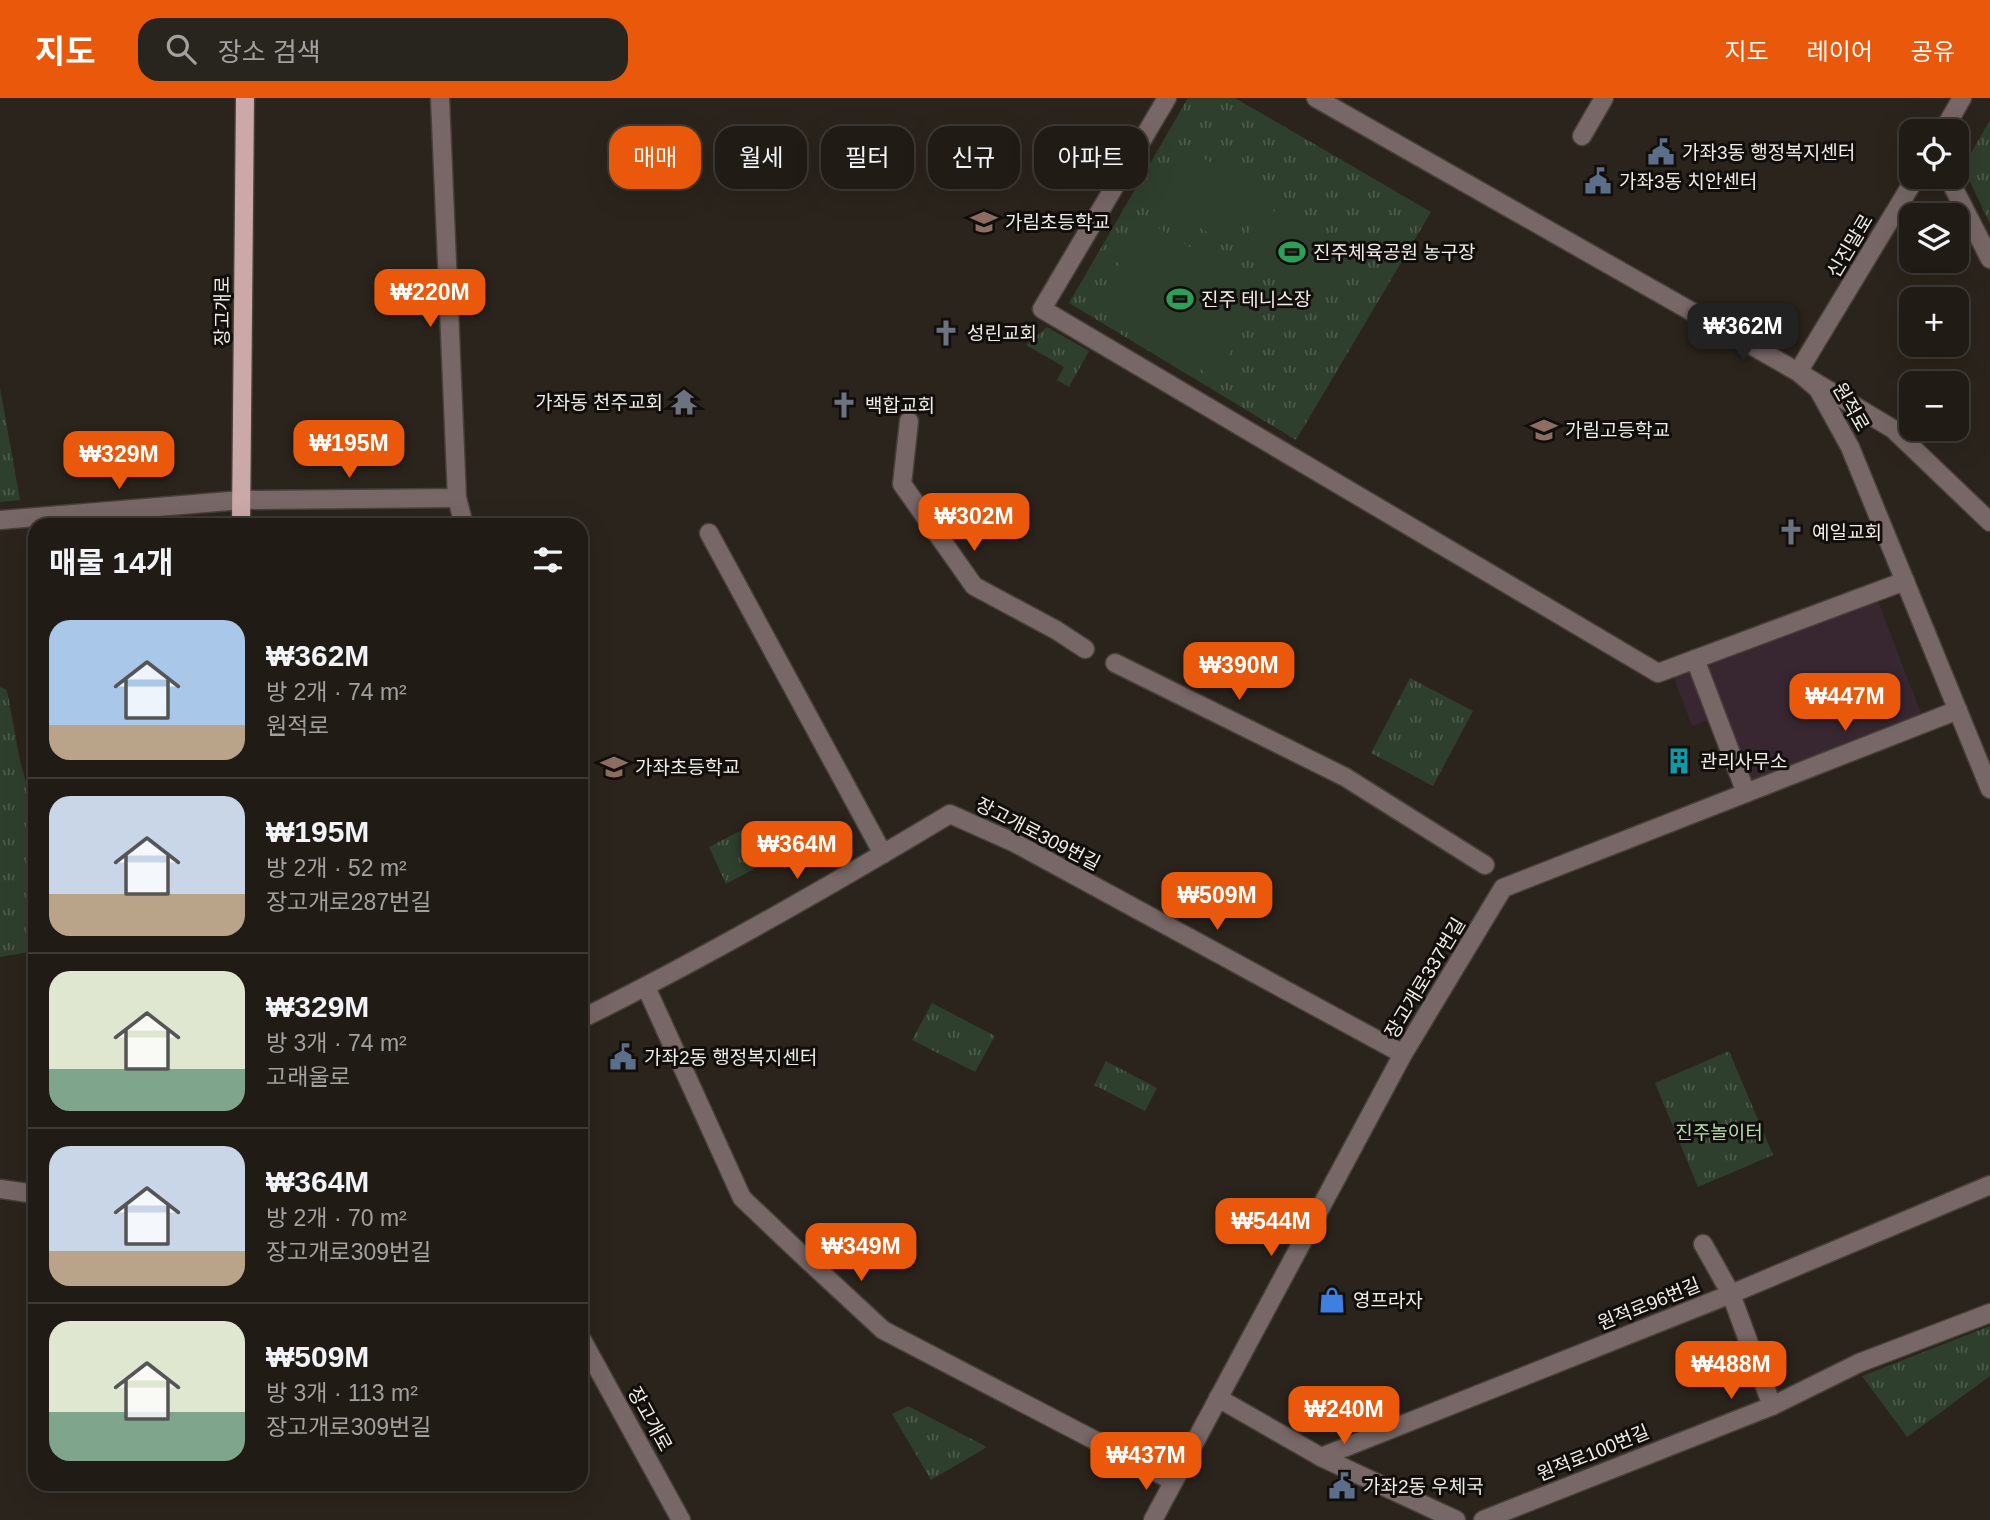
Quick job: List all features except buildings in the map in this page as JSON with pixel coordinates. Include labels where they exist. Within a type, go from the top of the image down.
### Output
[{"type":"main road","name":"장고개로","points":[[242,518],[245,98]]},
{"type":"street","points":[[440,98],[457,498],[462,518]]},
{"type":"street","points":[[1167,98],[1042,309],[1658,673],[1905,581]]},
{"type":"street","name":"원적로","points":[[1316,98],[1798,372],[1818,389],[1850,447],[1990,789]]},
{"type":"street","points":[[1582,135],[1604,98]]},
{"type":"street","points":[[1950,119],[1962,98]]},
{"type":"street","name":"신진말로","points":[[1798,372],[1909,189]]},
{"type":"street","points":[[1954,189],[1990,260]]},
{"type":"street","points":[[1798,372],[1892,429],[1990,522]]},
{"type":"street","points":[[909,421],[902,484],[974,586],[1056,630],[1085,649]]},
{"type":"street","points":[[0,520],[242,500],[457,498]]},
{"type":"street","points":[[709,533],[883,855]]},
{"type":"street","points":[[1695,659],[1746,793]]},
{"type":"street","points":[[1115,663],[1345,776],[1485,865]]},
{"type":"street","name":"장고개로337번길","points":[[1153,1520],[1403,1054],[1503,888],[1958,710]]},
{"type":"street","name":"장고개로309번길","points":[[588,1016],[646,987],[883,855],[950,814],[1015,842],[1403,1054]]},
{"type":"street","points":[[646,987],[742,1198],[801,1254],[883,1330],[1173,1481]]},
{"type":"street","name":"원적로96번길","points":[[1321,1457],[1731,1294],[1990,1185]]},
{"type":"street","points":[[0,1189],[28,1193]]},
{"type":"street","points":[[1703,1244],[1731,1294],[1772,1406]]},
{"type":"street","name":"원적로100번길","points":[[1483,1520],[1772,1406],[1859,1363],[1990,1313]]},
{"type":"street","name":"장고개로","points":[[588,1351],[681,1520]]},
{"type":"street","points":[[1218,1398],[1321,1457],[1457,1520]]},
{"type":"shaded area","points":[[1877,598],[1921,714],[1750,781],[1724,714],[1692,726],[1673,675]]},
{"type":"green space","points":[[1188,98],[1235,98],[1431,212],[1296,440],[1069,303],[1135,189],[1148,189],[1148,167]]},
{"type":"green space","points":[[1990,120],[1990,224],[1969,180],[1969,157]]},
{"type":"green space","points":[[1183,147],[1262,192],[1231,246],[1153,201]]},
{"type":"green space","name":"진주체육공원 농구장","points":[[1265,206],[1346,253],[1320,299],[1238,252]]},
{"type":"green space","name":"진주 테니스장","points":[[1145,220],[1266,293],[1215,378],[1094,305]]},
{"type":"green space","points":[[1047,327],[1089,351],[1069,387],[1057,380],[1064,367],[1026,345]]},
{"type":"green space","points":[[0,388],[20,500],[0,502]]},
{"type":"green space","points":[[1410,678],[1473,711],[1433,786],[1371,753]]},
{"type":"green space","points":[[0,687],[7,690],[20,761],[28,788],[28,952],[0,957]]},
{"type":"green space","points":[[744,829],[761,865],[726,884],[709,847]]},
{"type":"green space","points":[[932,1003],[995,1036],[975,1072],[912,1040]]},
{"type":"green space","name":"진주놀이터","points":[[1729,1051],[1773,1155],[1698,1187],[1655,1083]]},
{"type":"green space","points":[[1106,1061],[1157,1088],[1145,1111],[1094,1085]]},
{"type":"green space","points":[[1990,1326],[1990,1376],[1907,1437],[1862,1376]]},
{"type":"green space","points":[[908,1406],[987,1447],[931,1480],[892,1414]]},
{"type":"place","name":"가좌3동 행정복지센터","points":[[1661,152]]},
{"type":"place","name":"가좌3동 치안센터","points":[[1598,181]]},
{"type":"place","name":"가림초등학교","points":[[984,222]]},
{"type":"place","name":"진주체육공원 농구장","points":[[1292,252]]},
{"type":"place","name":"진주 테니스장","points":[[1180,299]]},
{"type":"place","name":"성린교회","points":[[946,333]]},
{"type":"place","name":"가좌동 천주교회","points":[[684,402]]},
{"type":"place","name":"백합교회","points":[[844,405]]},
{"type":"place","name":"가림고등학교","points":[[1544,430]]},
{"type":"place","name":"예일교회","points":[[1791,532]]},
{"type":"place","name":"관리사무소","points":[[1679,761]]},
{"type":"place","name":"가좌초등학교","points":[[614,767]]},
{"type":"place","name":"가좌2동 행정복지센터","points":[[623,1057]]},
{"type":"place","name":"영프라자","points":[[1332,1300]]},
{"type":"place","name":"가좌2동 우체국","points":[[1342,1486]]}]
